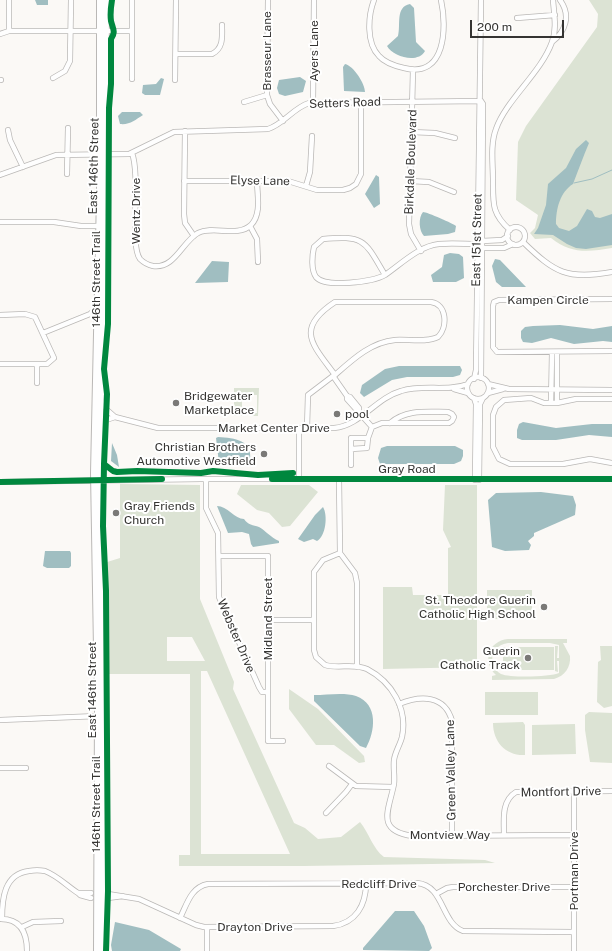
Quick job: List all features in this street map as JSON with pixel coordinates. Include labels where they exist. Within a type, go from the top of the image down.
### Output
[{"type":"main road","name":"East 146th Street","points":[[100,0],[103,31]]},
{"type":"main road","name":"East 146th Street","points":[[103,951],[104,684],[97,480],[101,428],[103,31],[106,0]]},
{"type":"main road","name":"East 146th Street","points":[[97,951],[97,316],[99,226],[103,155]]},
{"type":"street","points":[[9,0],[9,31]]},
{"type":"street","points":[[53,78],[64,73],[70,65],[70,0]]},
{"type":"street","points":[[132,0],[132,79]]},
{"type":"street","points":[[176,0],[176,80]]},
{"type":"street","name":"Brasseur Lane","points":[[268,0],[267,95],[270,104],[283,121]]},
{"type":"street","name":"Ayers Lane","points":[[314,0],[314,102]]},
{"type":"street","points":[[374,0],[371,14],[370,35],[376,52],[386,62],[413,70],[431,62],[442,47],[444,38],[441,0]]},
{"type":"street","name":"East 151st Street","points":[[474,379],[476,370],[479,104],[481,101],[482,0]]},
{"type":"street","points":[[510,230],[499,219],[493,205],[494,134],[500,121],[545,58],[555,33],[553,0]]},
{"type":"street","points":[[552,42],[562,32],[566,22],[566,12],[560,0]]},
{"type":"street","points":[[517,18],[554,15]]},
{"type":"street","points":[[176,54],[212,54],[221,43],[222,25]]},
{"type":"street","points":[[0,34],[9,31],[132,31]]},
{"type":"street","name":"Birkdale Boulevard","points":[[413,70],[410,229],[421,251]]},
{"type":"street","points":[[244,102],[267,95]]},
{"type":"street","name":"Setters Road","points":[[0,175],[47,158],[68,154],[103,155],[132,153],[169,134],[185,131],[264,130],[276,126],[299,107],[314,102],[481,101]]},
{"type":"street","name":"East 151st Street","points":[[481,101],[483,104],[481,378]]},
{"type":"street","name":"Elyse Lane","points":[[184,181],[290,181],[320,190],[350,188],[360,177],[362,161],[361,102]]},
{"type":"street","points":[[67,174],[68,128]]},
{"type":"street","points":[[8,130],[10,140],[23,167]]},
{"type":"street","points":[[185,131],[185,219],[188,228],[194,236],[203,232],[239,231],[250,226],[257,214],[257,181]]},
{"type":"street","points":[[411,132],[435,133],[455,138]]},
{"type":"street","points":[[306,186],[310,172],[312,136]]},
{"type":"street","name":"Wentz Drive","points":[[132,153],[136,169],[136,248],[139,257],[148,264],[158,266],[167,264],[194,236]]},
{"type":"street","points":[[410,181],[429,182],[454,192]]},
{"type":"street","points":[[0,222],[54,222],[83,226],[99,226]]},
{"type":"street","points":[[250,226],[257,239],[258,262]]},
{"type":"street","points":[[482,248],[504,248],[513,244],[519,244],[522,242],[525,234],[522,229],[514,227],[510,230],[508,236],[509,241],[513,244]]},
{"type":"street","points":[[482,240],[502,240],[508,236]]},
{"type":"street","points":[[385,275],[368,246],[358,239],[322,239],[314,247],[313,272],[322,281],[365,282],[385,275],[421,251],[439,244],[477,244]]},
{"type":"street","points":[[522,242],[544,263],[564,272],[583,276],[612,272]]},
{"type":"street","name":"Kampen Circle","points":[[612,299],[499,300],[494,302],[494,350],[499,352],[612,352]]},
{"type":"street","points":[[307,428],[308,395],[334,376],[363,353],[376,345],[392,340],[432,339],[438,337],[444,328],[443,312],[438,304],[431,302],[335,302],[314,323],[310,338],[313,346],[334,376],[347,396],[350,397],[359,408],[372,427]]},
{"type":"street","points":[[42,333],[90,314],[98,307]]},
{"type":"street","points":[[90,314],[97,316]]},
{"type":"street","points":[[0,315],[32,315],[53,356],[52,361],[47,364],[0,364]]},
{"type":"street","points":[[554,352],[557,403]]},
{"type":"street","points":[[551,403],[554,352]]},
{"type":"street","points":[[37,364],[37,383]]},
{"type":"street","points":[[477,480],[476,404],[474,398],[468,393],[468,384],[474,379],[481,378],[488,384],[509,389]]},
{"type":"street","name":"Market Center Drive","points":[[115,417],[158,428],[342,427],[380,400],[401,390],[446,388],[468,384]]},
{"type":"street","points":[[488,384],[488,393]]},
{"type":"street","name":"Market Center Drive","points":[[446,388],[468,393]]},
{"type":"street","points":[[477,480],[480,404],[488,393],[509,389],[612,390]]},
{"type":"street","points":[[474,398],[483,398]]},
{"type":"street","points":[[612,399],[576,399],[557,403],[531,398],[504,400],[498,404],[494,412],[493,431],[494,451],[499,459],[505,463],[563,464],[590,460],[612,463]]},
{"type":"street","points":[[101,400],[106,410],[115,417]]},
{"type":"street","points":[[351,449],[367,448],[368,438],[372,427],[382,423],[390,423],[449,422],[452,421],[454,417],[448,412],[414,412],[401,415],[390,423]]},
{"type":"street","points":[[101,428],[106,420],[115,417]]},
{"type":"street","points":[[299,479],[300,428]]},
{"type":"street","points":[[351,465],[351,438],[368,438]]},
{"type":"street","name":"Gray Road","points":[[0,482],[206,479],[612,480]]},
{"type":"street","name":"Webster Drive","points":[[206,479],[206,508],[218,533],[220,600],[260,691],[268,692]]},
{"type":"street","points":[[339,479],[340,553],[355,573],[357,583],[357,667]]},
{"type":"street","name":"Montview Way","points":[[340,553],[323,560],[314,572],[314,650],[320,662],[331,667],[365,668],[384,681],[393,691],[400,704],[403,719],[402,732],[394,761],[393,787],[387,815],[388,824],[394,831],[401,835],[413,836],[574,834]]},
{"type":"street","name":"Midland Street","points":[[219,556],[268,556],[268,741],[283,741]]},
{"type":"street","points":[[268,620],[313,620]]},
{"type":"street","name":"Green Valley Lane","points":[[400,704],[414,699],[432,699],[446,706],[450,713],[452,721],[452,835]]},
{"type":"street","points":[[0,720],[98,716]]},
{"type":"street","points":[[329,766],[352,784],[360,787],[393,787]]},
{"type":"street","points":[[0,768],[26,768]]},
{"type":"street","points":[[326,813],[352,784]]},
{"type":"street","name":"Montfort Drive","points":[[504,835],[505,804],[510,796],[522,791],[612,791]]},
{"type":"street","name":"Portman Drive","points":[[574,791],[574,951]]},
{"type":"street","points":[[27,951],[27,938],[22,927],[14,922],[1,919],[2,899],[6,888],[17,875],[25,872],[43,871],[54,875],[78,893],[91,896]]},
{"type":"street","name":"Drayton Drive","points":[[108,896],[122,896],[139,899],[196,925],[208,927],[333,926],[342,924],[353,918],[361,908],[365,895],[366,883]]},
{"type":"street","name":"Redcliff Drive","points":[[180,918],[193,892],[205,884],[420,883],[428,887],[436,894],[452,924],[463,931],[574,932]]},
{"type":"street","name":"Porchester Drive","points":[[436,894],[447,888],[453,887],[574,886]]},
{"type":"street","points":[[22,927],[33,922],[61,921]]},
{"type":"street","points":[[207,951],[208,927]]},
{"type":"green space","points":[[589,0],[612,0],[612,248],[588,251],[565,247],[551,238],[535,239],[530,233],[535,228],[538,215],[516,200],[518,142],[526,126],[597,27],[598,14]]},
{"type":"green space","points":[[234,388],[259,388],[258,416],[250,416],[250,413],[257,413],[257,395],[242,395],[242,416],[234,416]]},
{"type":"green space","points":[[120,484],[200,485],[200,599],[234,682],[233,689],[294,823],[305,828],[318,839],[341,837],[360,822],[377,850],[384,857],[485,860],[495,863],[179,866],[179,855],[190,855],[190,674],[108,674],[104,563],[120,558]],"holes":[[[167,637],[192,637],[205,661],[167,661]],[[201,671],[207,671],[290,854],[201,854]]]},
{"type":"green space","points":[[241,485],[309,485],[318,492],[290,526],[282,527],[269,513],[257,510],[237,494]]},
{"type":"green space","points":[[445,485],[477,485],[477,667],[383,669],[383,587],[412,587],[413,595],[448,595],[448,548],[451,547],[443,530]]},
{"type":"green space","points":[[487,590],[532,590],[532,619],[487,619]]},
{"type":"green space","points":[[508,639],[567,639],[567,643],[563,643],[570,656],[568,667],[561,676],[554,679],[492,680],[492,676],[496,675],[489,664],[489,653],[496,644]],"holes":[[[550,643],[559,645],[559,658],[557,658],[558,646],[555,646],[555,671],[558,672],[557,661],[559,661],[559,673],[540,676],[506,675],[498,672],[493,665],[493,653],[497,648],[504,644]]]},
{"type":"green space","points":[[600,646],[612,646],[612,706],[604,708],[597,702],[598,662],[601,660]]},
{"type":"green space","name":"Guerin Catholic Track","points":[[503,647],[554,647],[554,670],[503,670]]},
{"type":"green space","points":[[289,689],[318,709],[364,756],[365,762],[359,763],[334,745],[316,745],[289,709]]},
{"type":"green space","points":[[485,692],[538,692],[538,715],[485,715]]},
{"type":"green space","points":[[589,712],[612,713],[612,763],[590,762],[585,730],[585,715]]},
{"type":"green space","points":[[523,722],[525,725],[525,755],[518,755],[507,750],[498,742],[495,736],[493,723]]},
{"type":"green space","points":[[575,724],[576,754],[532,755],[532,725]]},
{"type":"water","points":[[35,0],[48,0],[48,5],[37,5]]},
{"type":"water","points":[[410,4],[414,8],[416,42],[425,51],[422,55],[417,57],[406,58],[394,53],[387,46],[398,36],[400,13],[405,6]]},
{"type":"water","points":[[345,64],[352,68],[358,76],[365,89],[365,92],[344,91],[343,67]]},
{"type":"water","points":[[300,77],[306,81],[303,92],[285,96],[279,94],[277,88],[279,80]]},
{"type":"water","points":[[161,78],[164,79],[160,95],[145,95],[142,93],[143,85],[156,84]]},
{"type":"water","points":[[122,112],[140,112],[143,115],[130,123],[120,124],[118,116]]},
{"type":"water","points":[[586,140],[589,143],[573,184],[565,192],[560,201],[556,224],[559,228],[569,231],[577,226],[587,209],[592,211],[595,217],[600,218],[612,214],[612,245],[586,249],[576,248],[553,235],[534,234],[538,228],[546,205],[548,184],[566,168],[576,149]]},
{"type":"water","points":[[376,175],[379,177],[380,204],[374,208],[365,194]]},
{"type":"water","points":[[423,212],[456,226],[455,232],[424,236],[421,231],[420,224],[420,218]]},
{"type":"water","points":[[450,253],[459,254],[463,257],[464,278],[456,282],[433,282],[431,275],[442,267],[444,255]]},
{"type":"water","points":[[495,259],[500,260],[526,287],[502,287],[496,282],[492,266]]},
{"type":"water","points":[[212,261],[229,262],[228,282],[195,283]]},
{"type":"water","points":[[560,325],[593,329],[612,326],[612,342],[603,341],[574,344],[551,338],[532,343],[523,342],[521,338],[521,331],[525,327]]},
{"type":"water","points":[[399,366],[460,366],[462,370],[460,375],[453,377],[407,377],[392,380],[364,397],[360,393],[362,385],[385,369]]},
{"type":"water","points":[[523,422],[556,428],[592,424],[612,424],[612,437],[589,435],[556,440],[522,440],[517,438],[517,430],[519,424]]},
{"type":"water","points":[[216,438],[236,439],[246,444],[249,449],[250,461],[219,463]]},
{"type":"water","points":[[112,443],[117,455],[119,467],[111,461]]},
{"type":"water","points":[[387,446],[455,446],[463,450],[463,456],[461,461],[454,464],[380,464],[378,458],[381,448]]},
{"type":"water","points":[[541,492],[573,496],[576,505],[575,515],[534,533],[534,536],[528,541],[531,545],[529,550],[505,551],[492,547],[488,500],[496,493]]},
{"type":"water","points":[[217,506],[224,508],[237,517],[244,519],[249,524],[259,527],[279,541],[279,543],[253,547],[249,534],[242,532],[228,533]]},
{"type":"water","points":[[323,507],[326,520],[324,530],[320,538],[317,541],[313,539],[304,542],[298,539],[315,515]]},
{"type":"water","points":[[45,551],[70,551],[71,566],[69,568],[47,568],[43,566]]},
{"type":"water","points":[[346,694],[356,696],[369,705],[372,712],[373,727],[366,748],[360,746],[314,701],[314,695]]},
{"type":"water","points":[[395,911],[414,911],[424,926],[432,948],[429,951],[363,950],[363,948]]},
{"type":"water","points":[[115,922],[149,930],[181,949],[180,951],[112,951],[111,945]]},
{"type":"waterway","points":[[574,183],[592,179],[612,170]]},
{"type":"cycle path","name":"146th Street Trail","points":[[104,464],[107,394],[104,369],[108,324],[109,108],[111,84],[111,39],[114,32],[111,21],[112,0]]},
{"type":"cycle path","name":"146th Street Trail","points":[[106,951],[108,891],[106,591],[103,526],[104,464],[113,471],[117,472],[137,471],[201,473],[213,471],[258,475],[293,473]]},
{"type":"cycle path","points":[[0,482],[162,479]]},
{"type":"cycle path","points":[[272,479],[612,479]]},
{"type":"place","name":"Bridgewater Marketplace","points":[[176,403]]},
{"type":"place","name":"pool","points":[[337,414]]},
{"type":"place","name":"Christian Brothers Automotive Westfield","points":[[264,454]]},
{"type":"place","name":"Gray Friends Church","points":[[116,513]]},
{"type":"place","name":"St. Theodore Guerin Catholic High School","points":[[544,607]]},
{"type":"place","name":"Guerin Catholic Track","points":[[528,658]]}]
